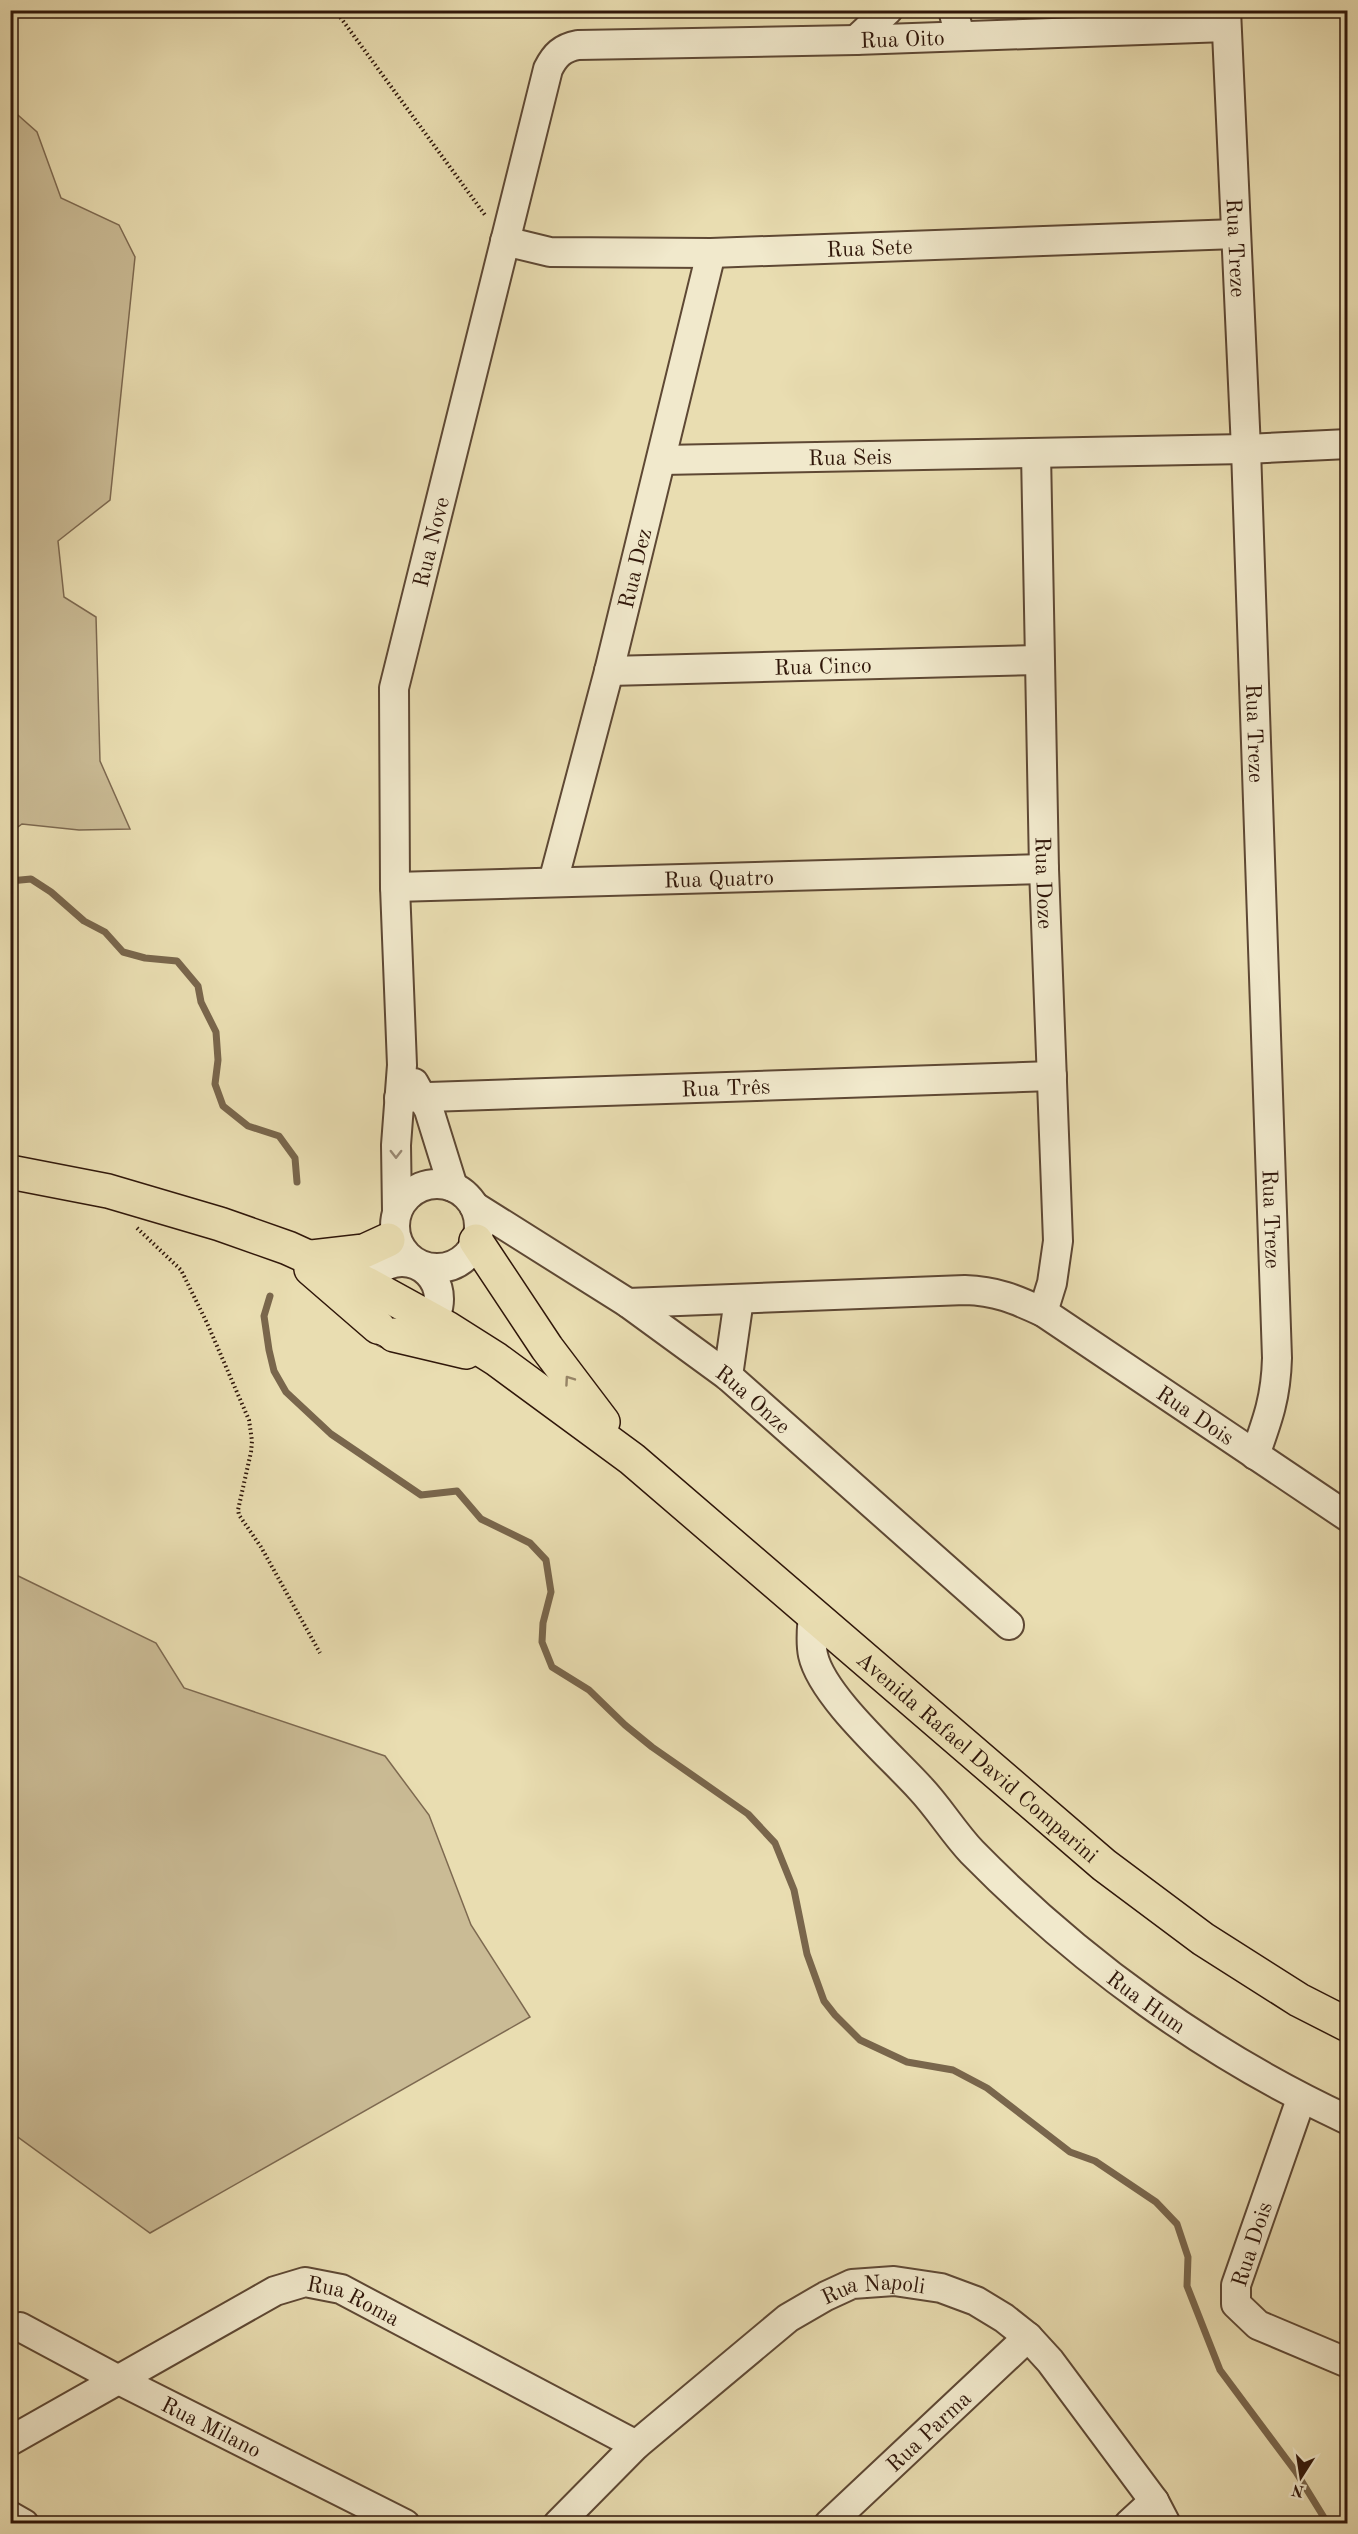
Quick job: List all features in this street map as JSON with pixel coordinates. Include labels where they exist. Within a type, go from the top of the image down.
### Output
[{"type":"main road","points":[[10,1172],[108,1191],[210,1221],[372,1278],[436,1306],[496,1359],[632,1459]]},
{"type":"main road","points":[[299,1252],[358,1253],[393,1226]]},
{"type":"main road","points":[[468,1251],[632,1459]]},
{"type":"main road","points":[[299,1252],[386,1331],[496,1359]]},
{"type":"main road","name":"Avenida Rafael David Comparini","points":[[632,1459],[1104,1864],[1203,1940],[1299,2000],[1347,2025]]},
{"type":"street","points":[[856,39],[888,10]]},
{"type":"street","name":"Rua Oito","points":[[578,45],[856,39],[956,23],[1226,19]]},
{"type":"street","name":"Rua Treze","points":[[1226,19],[1246,449],[1276,1358],[1276,1387],[1271,1410],[1255,1455]]},
{"type":"street","name":"Rua Nove","points":[[453,1187],[435,1126],[411,1097],[402,1065],[395,887],[394,688],[548,69],[560,51],[578,45]]},
{"type":"street","name":"Rua Sete","points":[[505,241],[550,252],[711,253],[1236,234]]},
{"type":"street","name":"Rua Dez","points":[[553,882],[609,671],[711,253]]},
{"type":"street","name":"Rua Seis","points":[[662,460],[1246,449],[1347,444]]},
{"type":"street","name":"Rua Doze","points":[[1036,453],[1044,869],[1058,1241],[1052,1283],[1043,1312]]},
{"type":"street","name":"Rua Cinco","points":[[609,671],[1039,660]]},
{"type":"street","name":"Rua Quatro","points":[[395,887],[1044,869]]},
{"type":"street","name":"Rua Três","points":[[411,1097],[1052,1076]]},
{"type":"street","points":[[411,1097],[396,1145],[393,1226],[404,1253],[435,1280],[436,1306]]},
{"type":"street","points":[[436,1183],[453,1187],[465,1195],[474,1206],[479,1223],[468,1251],[420,1332],[412,1335],[386,1331],[370,1318],[365,1307],[364,1296],[406,1197],[420,1187],[436,1183]]},
{"type":"street","name":"Rua Onze","points":[[474,1206],[628,1303],[728,1376],[1009,1625]]},
{"type":"street","points":[[372,1278],[386,1265],[397,1262],[440,1268],[468,1251]]},
{"type":"street","name":"Rua Dois","points":[[628,1303],[989,1291],[1010,1297],[1043,1312],[1347,1517]]},
{"type":"street","points":[[728,1376],[739,1299]]},
{"type":"street","name":"Rua Hum","points":[[813,1614],[811,1640],[813,1657],[843,1707],[922,1790],[970,1849],[1019,1897],[1124,1987],[1172,2021],[1301,2099],[1347,2120]]},
{"type":"street","name":"Rua Dois","points":[[1301,2099],[1236,2285],[1236,2304],[1258,2325],[1347,2362]]},
{"type":"street","name":"Rua Napoli","points":[[558,2523],[636,2445],[788,2318],[852,2284],[894,2281],[941,2288],[976,2301],[1004,2318],[1028,2337],[1050,2361],[1160,2512]]},
{"type":"street","name":"Rua Roma","points":[[10,2441],[275,2291],[305,2282],[341,2289],[636,2445]]},
{"type":"street","name":"Rua Milano","points":[[20,2327],[117,2379],[405,2523]]},
{"type":"street","name":"Rua Parma","points":[[829,2523],[1028,2337]]},
{"type":"street","points":[[1128,2523],[1160,2512]]},
{"type":"street","points":[[10,2516],[24,2523]]},
{"type":"path","points":[[335,10],[505,241]]},
{"type":"path","points":[[108,1191],[137,1228],[181,1270],[207,1323],[251,1430],[251,1452],[238,1510],[239,1515],[261,1547],[320,1653]]},
{"type":"shaded area","points":[[10,108],[37,132],[61,198],[119,225],[135,257],[110,500],[58,541],[64,597],[96,617],[100,761],[130,829],[79,830],[22,824],[11,832]]},
{"type":"shaded area","points":[[10,1572],[156,1643],[184,1688],[385,1756],[429,1815],[471,1925],[530,2017],[150,2233],[11,2132]]},
{"type":"waterway","points":[[10,881],[31,879],[51,892],[84,921],[105,932],[123,952],[145,958],[177,961],[198,986],[201,1002],[216,1032],[218,1060],[215,1084],[223,1106],[248,1126],[279,1136],[295,1158],[297,1182]]},
{"type":"waterway","points":[[270,1296],[264,1316],[269,1350],[274,1371],[286,1392],[331,1434],[421,1495],[457,1491],[481,1519],[530,1543],[546,1560],[551,1592],[543,1623],[542,1642],[552,1667],[589,1690],[625,1725],[652,1747],[748,1814],[775,1843],[794,1890],[807,1954],[824,2001],[835,2015],[860,2040],[907,2062],[953,2070],[987,2088],[1070,2152],[1095,2161],[1156,2202],[1177,2224],[1188,2257],[1187,2286],[1220,2370],[1296,2472],[1328,2524]]}]
